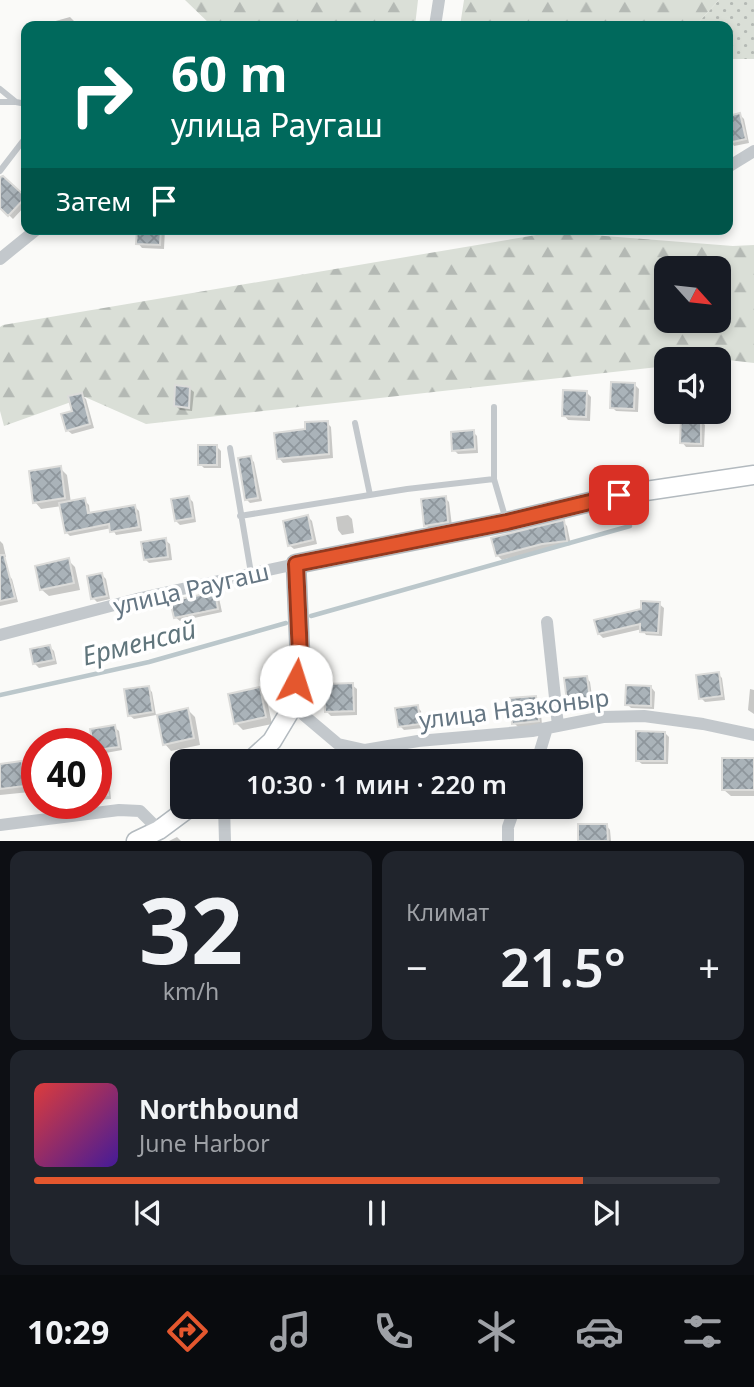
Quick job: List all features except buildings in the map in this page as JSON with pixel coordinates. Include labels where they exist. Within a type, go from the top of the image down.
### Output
[{"type":"street","points":[[437,21],[439,0]]},
{"type":"street","points":[[733,164],[754,151]]},
{"type":"street","points":[[0,259],[30,235]]},
{"type":"street","name":"улица Раугаш","points":[[0,635],[251,573],[507,522],[619,495],[754,475]]},
{"type":"street","points":[[263,749],[272,741],[293,706],[300,656],[296,564]]},
{"type":"street","points":[[542,749],[552,727],[547,622]]},
{"type":"street","name":"улица Назконыр","points":[[293,706],[338,744],[365,750],[418,741],[552,727],[603,717],[644,716],[703,724],[754,735]]},
{"type":"street","points":[[0,825],[119,810],[140,811],[159,830]]},
{"type":"street","points":[[136,841],[174,819]]},
{"type":"street","points":[[224,819],[225,841]]},
{"type":"street","points":[[508,841],[511,819]]},
{"type":"lane","points":[[0,89],[16,102]]},
{"type":"lane","points":[[0,102],[21,103]]},
{"type":"lane","points":[[0,171],[21,144]]},
{"type":"lane","points":[[494,407],[494,479],[507,522]]},
{"type":"lane","points":[[355,423],[370,495]]},
{"type":"lane","points":[[230,448],[251,573]]},
{"type":"lane","points":[[240,516],[494,479]]},
{"type":"green space","points":[[185,0],[418,0],[416,21],[207,21]]},
{"type":"green space","points":[[464,0],[719,0],[700,21],[461,21]]},
{"type":"green space","points":[[719,0],[754,0],[754,59],[733,59],[733,21],[700,21]]},
{"type":"green space","points":[[536,235],[592,235],[733,246],[754,245],[754,363],[731,360],[731,347],[654,347],[654,367],[146,424],[85,397],[4,426],[0,411],[0,327],[3,325]]},
{"type":"waterway","name":"Ерменсай","points":[[311,616],[630,526]]},
{"type":"waterway","name":"Ерменсай","points":[[0,695],[149,662],[286,623]]},
{"type":"route","points":[[296,681],[300,656],[296,564],[507,522],[619,495]]}]
